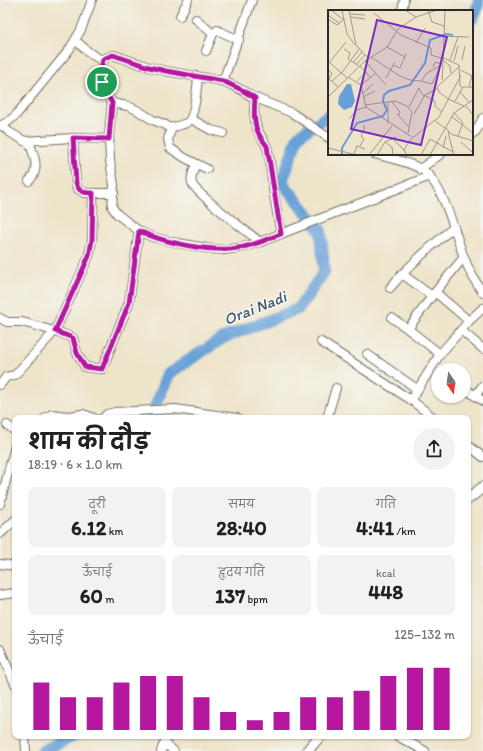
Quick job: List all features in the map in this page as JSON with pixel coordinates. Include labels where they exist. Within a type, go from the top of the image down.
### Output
[{"type":"street","points":[[29,181],[36,173],[30,144],[1,126],[16,115],[57,67],[81,30],[92,0]]},
{"type":"street","points":[[180,16],[188,0]]},
{"type":"street","points":[[223,81],[239,40],[252,0]]},
{"type":"street","points":[[402,10],[404,0]]},
{"type":"street","points":[[196,20],[213,34]]},
{"type":"street","points":[[206,51],[213,34],[217,30],[239,40]]},
{"type":"street","points":[[75,40],[99,58],[103,59],[113,55],[149,67],[198,78],[223,81],[255,98],[292,113],[328,137]]},
{"type":"street","points":[[103,59],[103,87],[112,103],[109,139],[114,193],[112,207],[114,211],[139,231],[152,237],[212,249],[239,248],[260,242],[430,176]]},
{"type":"street","points":[[112,103],[128,106],[170,128],[191,119],[198,78]]},
{"type":"street","points":[[255,98],[254,111],[256,124],[260,136],[265,142],[268,151],[281,234]]},
{"type":"street","points":[[473,133],[476,131],[483,118]]},
{"type":"street","points":[[191,119],[211,130],[223,133]]},
{"type":"street","points":[[170,128],[171,130],[168,139],[170,148],[207,169]]},
{"type":"street","points":[[24,141],[73,138],[109,139]]},
{"type":"street","points":[[73,138],[76,183],[78,188],[84,193],[114,193]]},
{"type":"street","points":[[378,155],[403,162],[420,169],[430,176],[454,227],[464,257],[483,293]]},
{"type":"street","points":[[420,169],[440,155]]},
{"type":"street","points":[[196,164],[191,180],[194,187],[204,197],[260,242]]},
{"type":"street","points":[[0,385],[6,377],[15,375],[55,331],[89,256],[92,240],[93,193]]},
{"type":"street","points":[[390,288],[402,274],[433,244],[454,227]]},
{"type":"street","points":[[0,318],[7,322],[22,322],[55,331],[73,338],[77,353],[85,367],[102,369],[129,303],[139,231]]},
{"type":"street","points":[[408,329],[433,294],[464,257]]},
{"type":"street","points":[[402,274],[433,294],[469,321]]},
{"type":"street","points":[[437,363],[440,354],[469,321],[483,308]]},
{"type":"street","points":[[392,318],[440,354]]},
{"type":"street","points":[[461,330],[483,349]]},
{"type":"street","points":[[321,342],[411,400],[430,415]]},
{"type":"street","points":[[367,354],[417,389]]},
{"type":"street","points":[[411,400],[417,389],[431,373]]},
{"type":"street","points":[[475,396],[483,385]]},
{"type":"street","points":[[328,415],[336,388]]},
{"type":"street","points":[[471,393],[483,401]]},
{"type":"street","points":[[106,415],[116,412],[135,410],[175,409],[216,415]]},
{"type":"street","points":[[50,415],[60,415]]},
{"type":"street","points":[[76,415],[86,415]]},
{"type":"street","points":[[7,425],[12,429]]},
{"type":"street","points":[[471,447],[483,457]]},
{"type":"street","points":[[0,504],[12,458]]},
{"type":"street","points":[[471,498],[482,490]]},
{"type":"street","points":[[0,534],[12,523]]},
{"type":"street","points":[[0,564],[12,566]]},
{"type":"street","points":[[0,595],[12,593]]},
{"type":"street","points":[[0,649],[12,677]]},
{"type":"street","points":[[26,739],[26,751]]},
{"type":"street","points":[[307,751],[317,739]]},
{"type":"street","points":[[403,739],[425,751]]},
{"type":"street","points":[[164,744],[174,751]]},
{"type":"waterway","name":"Orai Nadi","points":[[473,17],[479,0]]},
{"type":"waterway","name":"Orai Nadi","points":[[152,415],[168,374],[223,338],[298,309],[324,272],[321,231],[282,182],[298,136],[328,116]]},
{"type":"waterway","name":"Orai Nadi","points":[[42,751],[68,739]]},
{"type":"route","points":[[113,55],[135,61],[149,67],[198,78],[223,81],[235,86],[255,98],[255,120],[260,136],[267,146],[281,234],[239,248],[224,250],[178,243],[152,237],[139,231],[129,303],[102,369],[85,367],[77,353],[73,338],[55,331],[89,256],[91,247],[93,193],[84,193],[80,191],[76,183],[73,138],[109,139],[112,103],[103,87],[102,82],[103,59],[113,55]]}]
